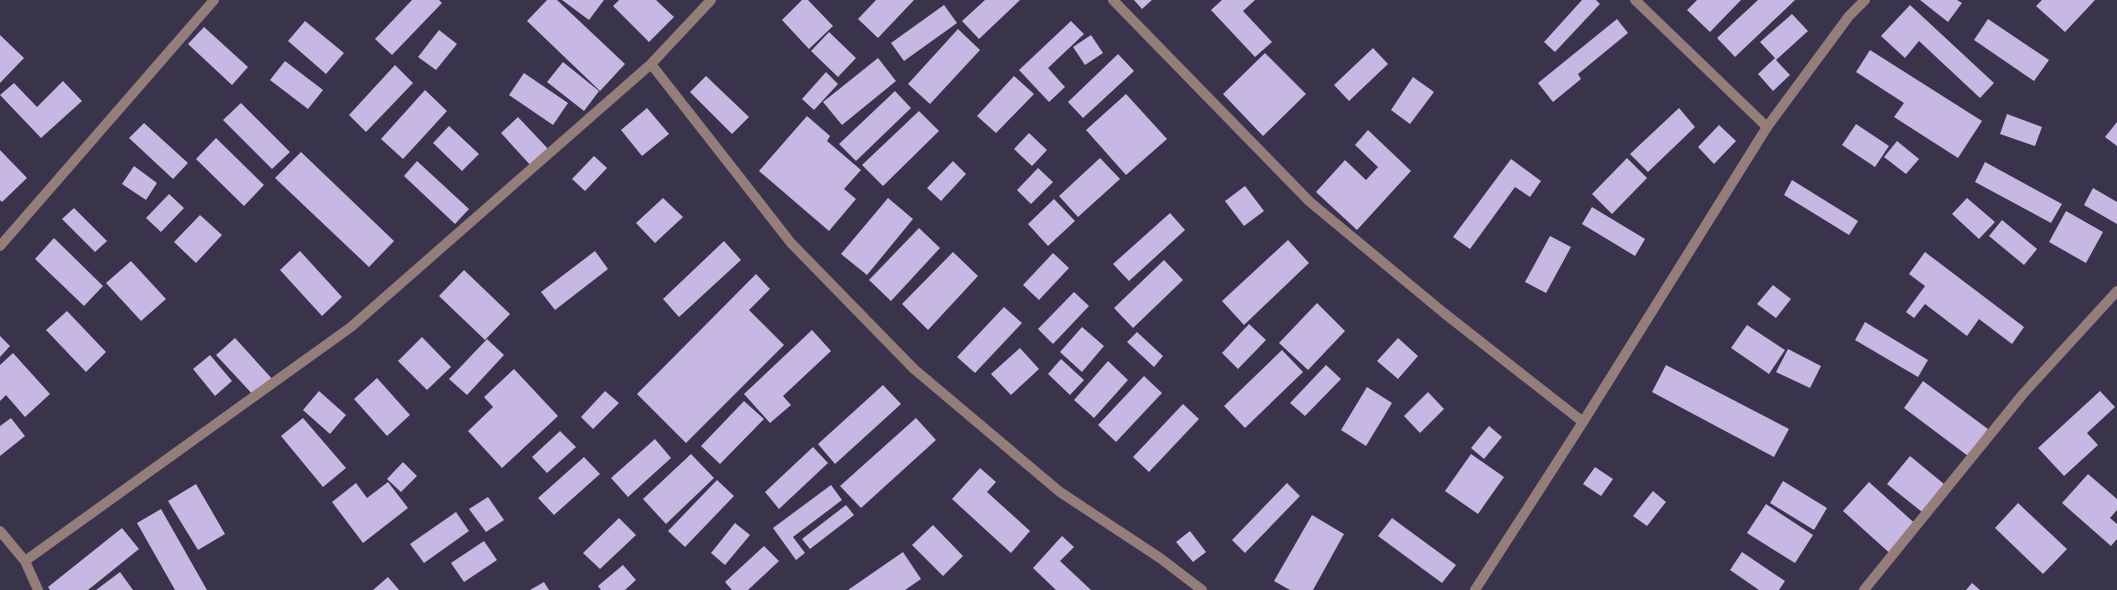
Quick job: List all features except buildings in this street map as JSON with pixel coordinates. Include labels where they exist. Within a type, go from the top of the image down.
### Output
[{"type":"street","points":[[0,246],[214,0]]},
{"type":"street","points":[[25,561],[351,327],[651,64],[711,0]]},
{"type":"street","points":[[1113,0],[1310,202],[1444,313],[1584,422]]},
{"type":"street","points":[[1634,0],[1767,128]]},
{"type":"street","points":[[1475,590],[1584,422],[1767,128],[1849,16],[1865,0]]},
{"type":"street","points":[[651,64],[790,243],[914,369],[1060,492],[1160,558],[1202,590]]},
{"type":"street","points":[[1864,590],[2023,394],[2117,291]]},
{"type":"street","points":[[0,531],[25,561],[38,590]]}]
